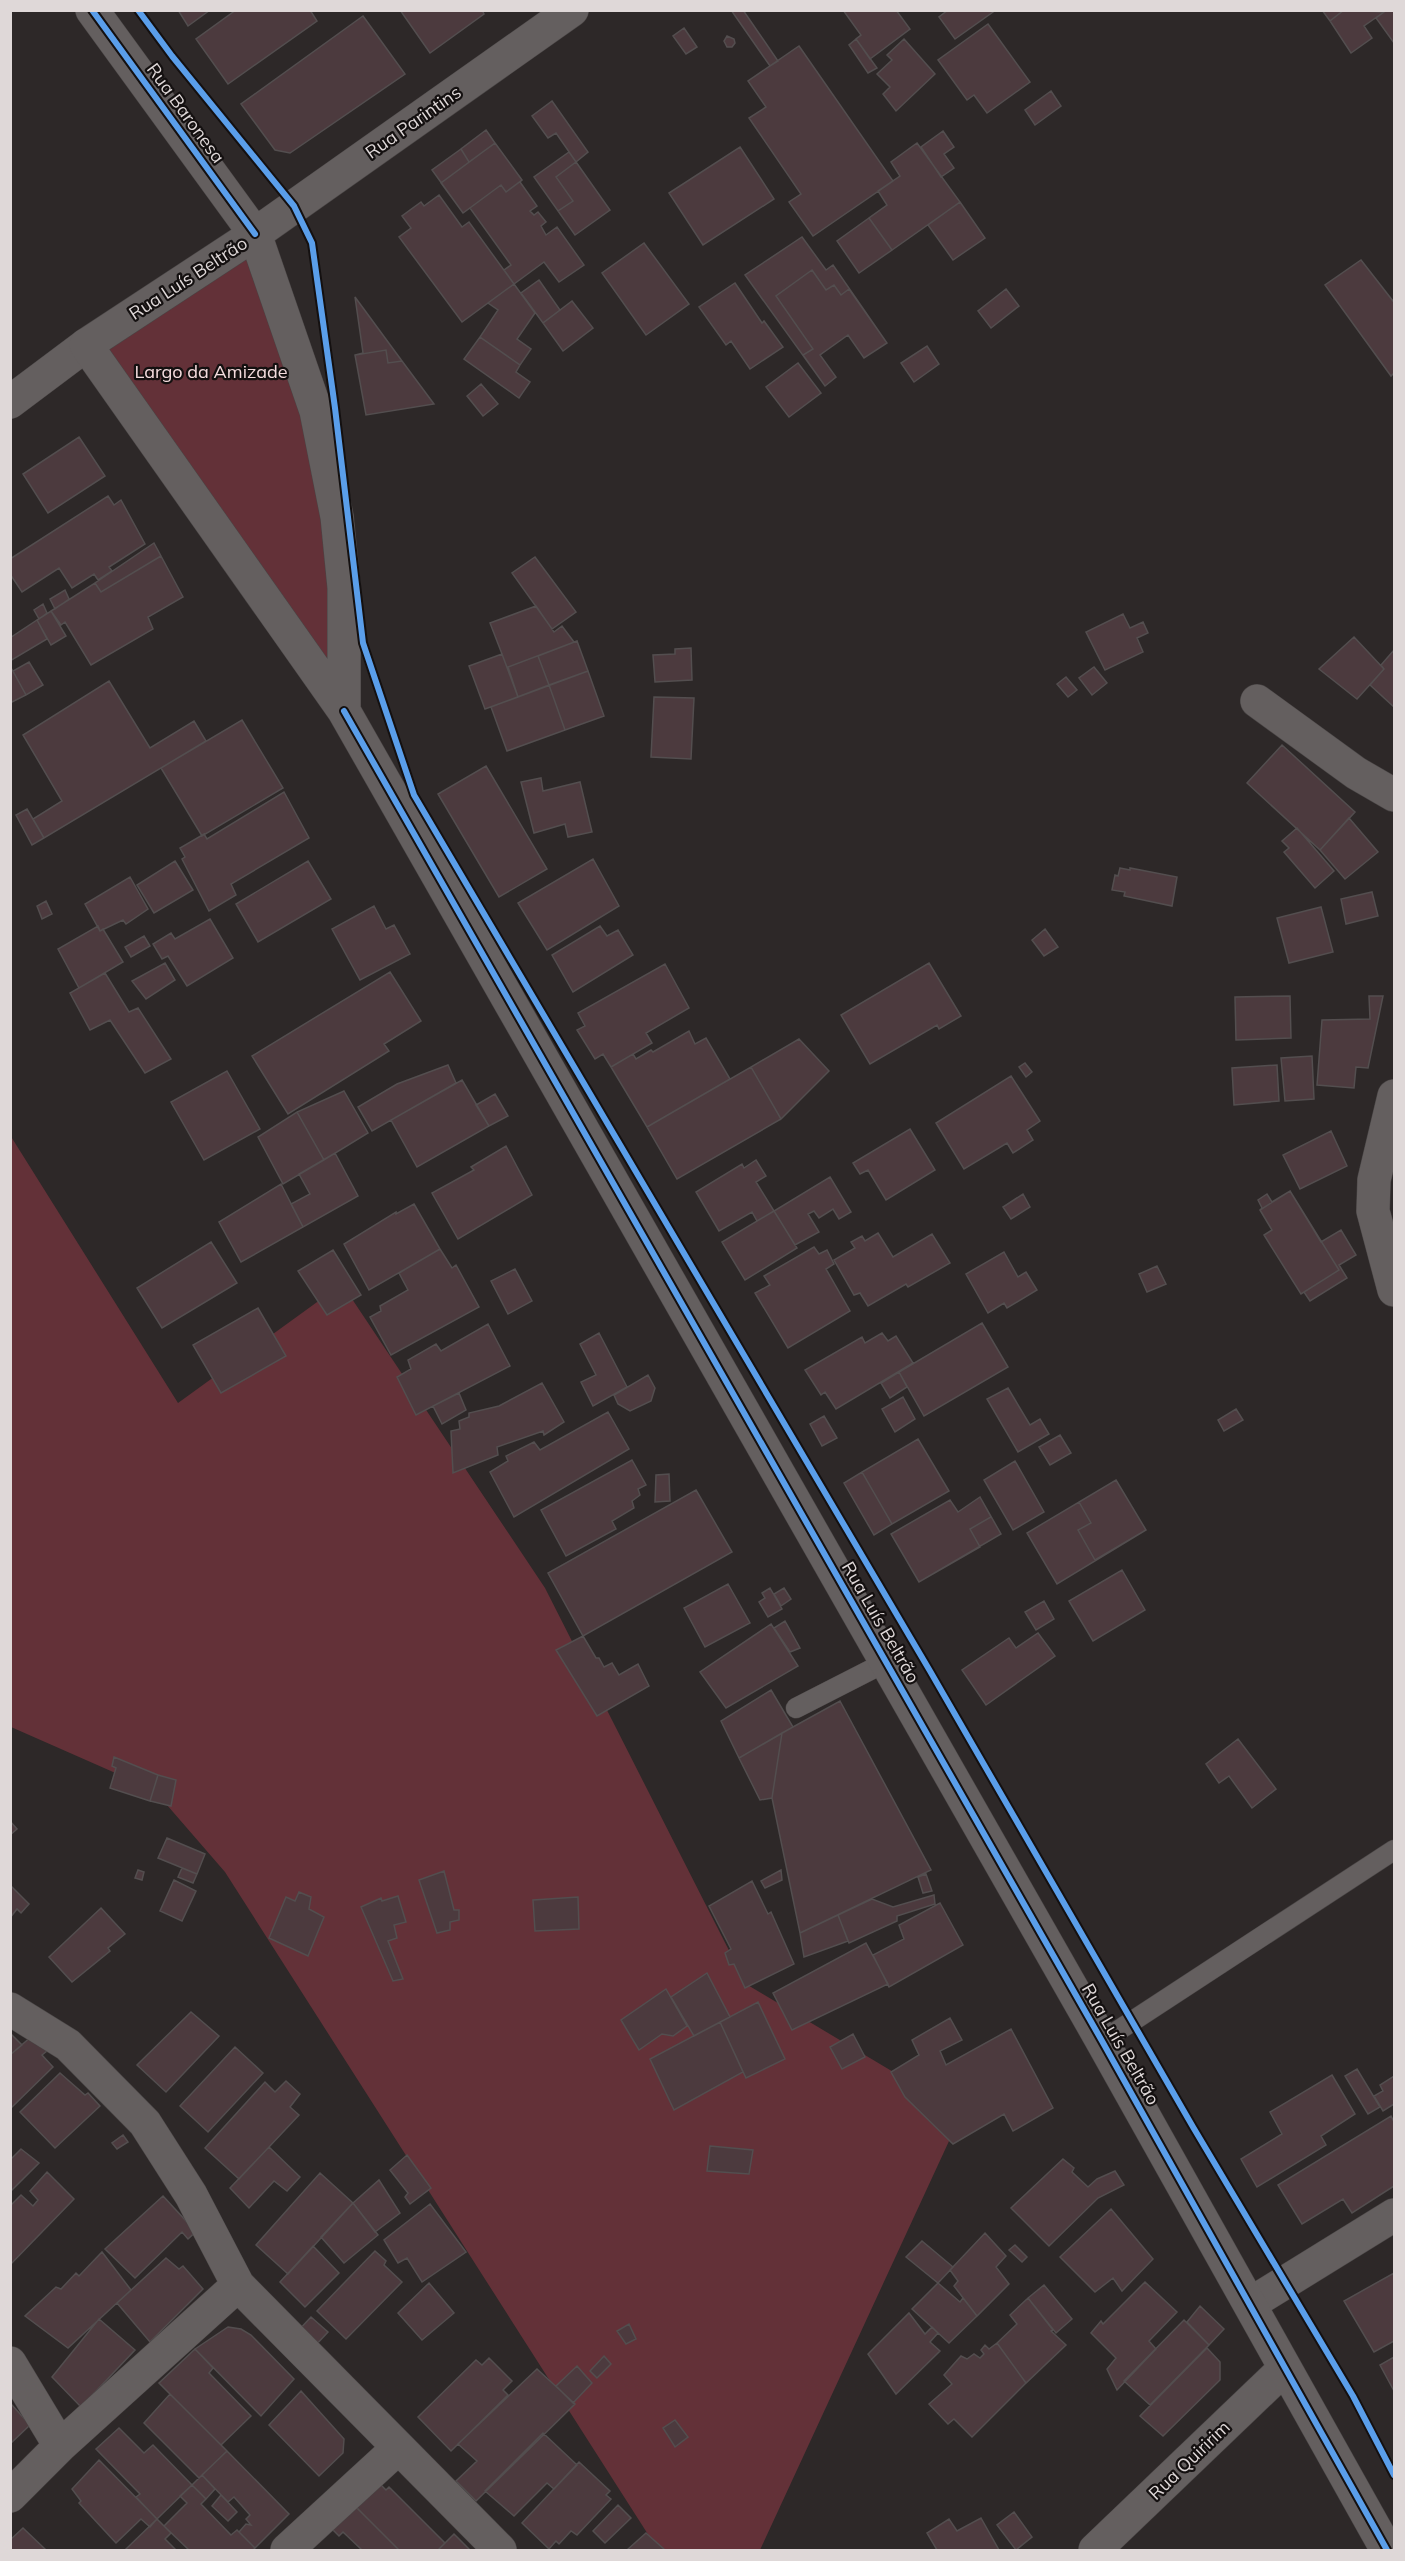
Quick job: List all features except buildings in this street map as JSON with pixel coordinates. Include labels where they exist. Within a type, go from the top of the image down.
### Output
[{"type":"main road","name":"Rua Baronesa","points":[[93,10],[255,234]]},
{"type":"main road","name":"Rua Parintins","points":[[255,234],[572,10]]},
{"type":"main road","name":"Rua Luís Beltrão","points":[[344,711],[344,588],[337,517],[316,411],[255,234],[86,345],[344,711],[1102,2041],[1387,2550]]},
{"type":"main road","points":[[10,402],[86,345]]},
{"type":"main road","points":[[292,637],[309,644],[322,644],[344,630]]},
{"type":"main road","points":[[1257,701],[1356,772],[1395,795]]},
{"type":"main road","points":[[1395,1096],[1374,1180],[1373,1211],[1395,1290]]},
{"type":"main road","points":[[10,2009],[68,2045],[145,2123],[191,2195],[238,2285],[500,2550]]},
{"type":"main road","points":[[1250,2304],[1395,2215]]},
{"type":"main road","points":[[10,2496],[60,2446],[238,2285]]},
{"type":"main road","points":[[10,2363],[60,2446]]},
{"type":"main road","name":"Rua Quiririm","points":[[1095,2550],[1284,2369]]},
{"type":"main road","points":[[287,2550],[398,2448]]},
{"type":"lane","points":[[796,1708],[886,1662]]},
{"type":"lane","points":[[1102,2041],[1156,2008],[1395,1850]]},
{"type":"green space","name":"Largo da Amizade","points":[[255,234],[316,411],[344,711],[86,345]]},
{"type":"green space","points":[[10,1135],[178,1403],[342,1284],[545,1588],[746,1984],[962,2113],[760,2550],[658,2550],[225,1872],[154,1790],[11,1727]]},
{"type":"cycle path","points":[[92,10],[255,234]]},
{"type":"cycle path","points":[[138,10],[172,56],[294,206],[312,243],[335,408],[363,643],[414,795],[930,1671],[1193,2127],[1353,2396],[1394,2475]]},
{"type":"cycle path","points":[[344,711],[1102,2041],[1387,2550]]}]
